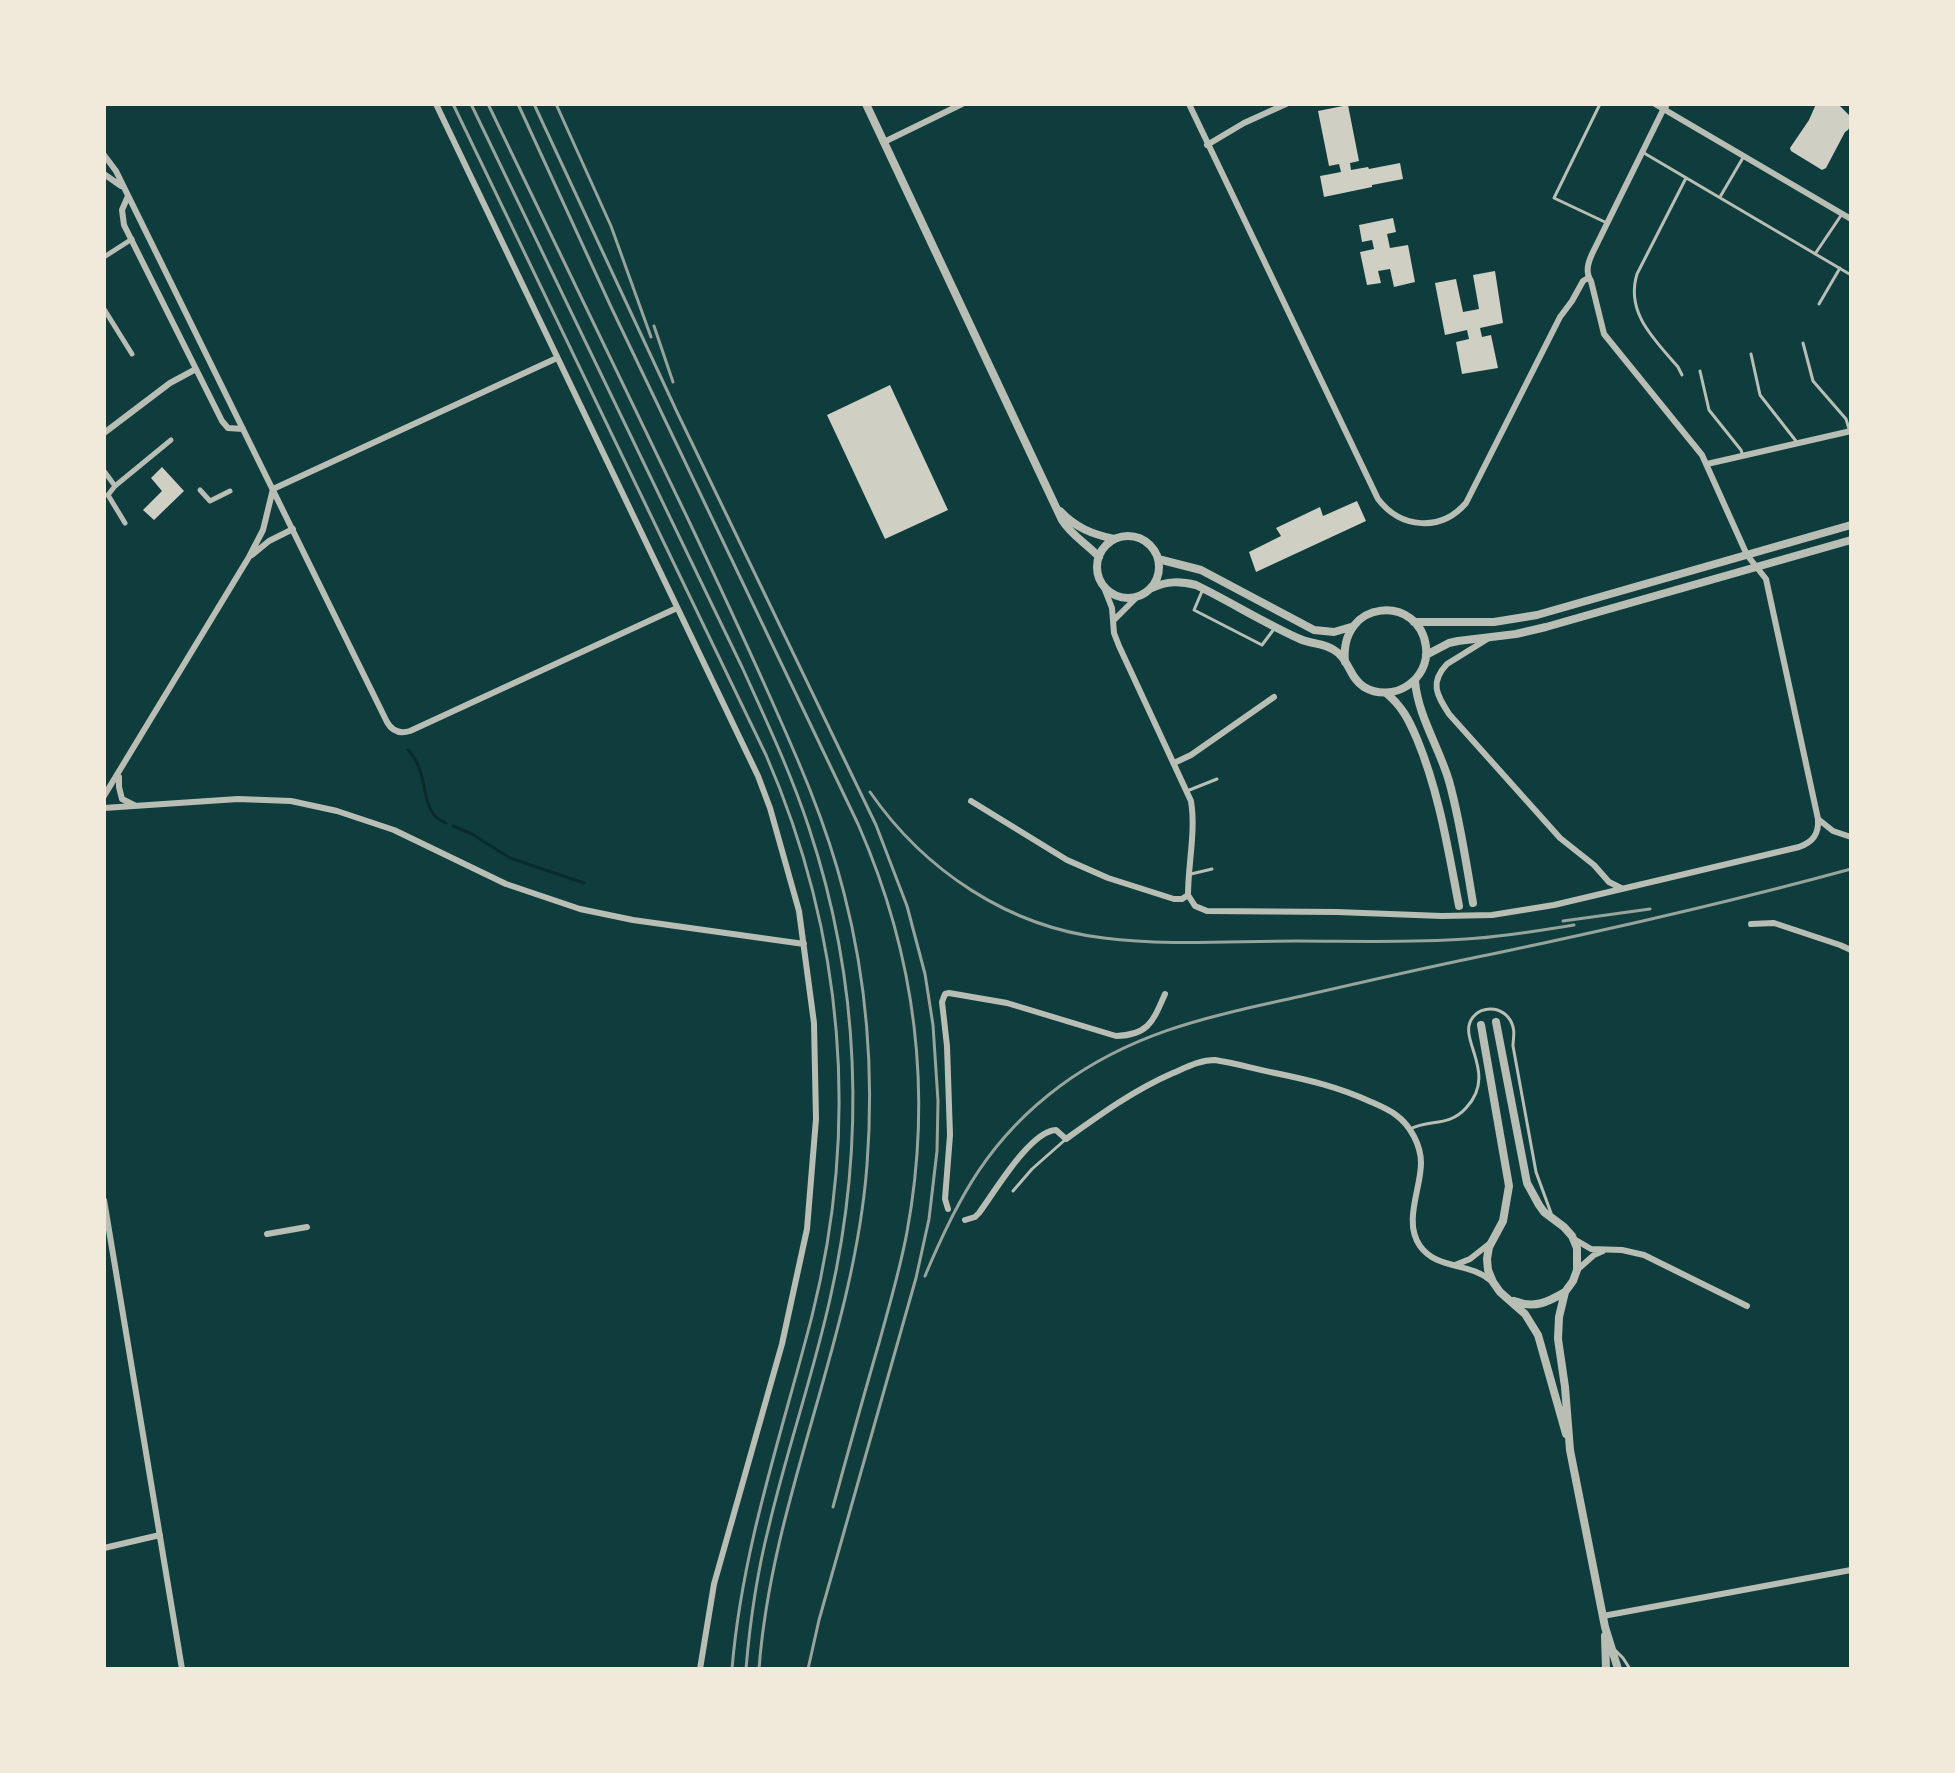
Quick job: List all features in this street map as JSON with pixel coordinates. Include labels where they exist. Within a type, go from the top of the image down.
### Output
[{"type":"street","points":[[436,104],[758,776],[793,886],[804,944],[816,1068],[816,1119],[807,1229],[782,1344],[714,1584],[700,1669]]},
{"type":"street","points":[[866,104],[1066,527],[1099,557]]},
{"type":"street","points":[[884,142],[962,104]]},
{"type":"street","points":[[1189,104],[1378,499],[1399,518],[1416,524],[1447,519],[1470,497],[1560,317],[1588,278]]},
{"type":"street","points":[[1207,145],[1244,123],[1286,104]]},
{"type":"street","points":[[1152,588],[1159,575],[1158,559],[1151,546],[1141,539],[1128,536],[1115,539],[1104,547],[1099,557],[1098,573],[1112,608],[1114,633],[1187,791],[1193,817],[1188,895],[1195,906],[1207,911],[1459,916],[1516,912],[1805,845],[1817,834],[1818,819],[1766,579],[1747,555],[1702,455],[1604,334],[1587,268],[1662,105],[1851,219]]},
{"type":"street","points":[[104,155],[124,187],[387,722],[398,732],[410,731],[677,608]]},
{"type":"street","points":[[104,174],[124,187]]},
{"type":"street","points":[[128,196],[122,219],[196,369],[224,424],[228,428],[243,429]]},
{"type":"street","points":[[104,257],[132,239]]},
{"type":"street","points":[[104,309],[132,354]]},
{"type":"street","points":[[273,489],[557,358]]},
{"type":"street","points":[[104,433],[170,383],[196,369]]},
{"type":"street","points":[[1707,464],[1850,431]]},
{"type":"street","points":[[125,523],[108,495],[171,440]]},
{"type":"street","points":[[104,471],[115,486]]},
{"type":"street","points":[[104,796],[249,557],[266,523],[273,489]]},
{"type":"street","points":[[200,490],[210,501],[230,491]]},
{"type":"street","points":[[1057,507],[1078,528],[1115,539]]},
{"type":"street","points":[[1414,622],[1470,624],[1515,619],[1851,525]]},
{"type":"street","points":[[249,557],[269,541],[293,529]]},
{"type":"street","points":[[1426,655],[1449,643],[1546,627],[1851,540]]},
{"type":"street","points":[[1158,559],[1201,570],[1314,630],[1334,632],[1352,627],[1366,615],[1383,610],[1398,612],[1414,622],[1424,636],[1426,655],[1415,681],[1402,689],[1386,693]]},
{"type":"street","points":[[1114,620],[1137,597],[1152,588],[1178,582],[1203,589],[1303,640],[1330,647],[1341,654],[1351,674],[1365,687],[1386,693],[1409,718],[1439,803],[1459,906]]},
{"type":"street","points":[[1103,585],[1116,596],[1127,599],[1137,597]]},
{"type":"street","points":[[1345,662],[1345,643],[1352,627]]},
{"type":"street","points":[[1491,637],[1442,669],[1436,683],[1440,699],[1449,714],[1560,838],[1591,862],[1609,882],[1624,889]]},
{"type":"street","points":[[1415,681],[1416,695],[1453,796],[1473,903]]},
{"type":"street","points":[[1174,763],[1191,755],[1274,697]]},
{"type":"street","points":[[119,774],[122,799],[138,806]]},
{"type":"street","points":[[104,808],[238,799],[307,805],[354,816],[394,830],[506,884],[580,909],[633,920],[804,944]]},
{"type":"street","points":[[971,801],[1052,852],[1096,873],[1174,899],[1188,895]]},
{"type":"street","points":[[1818,819],[1833,831],[1851,837]]},
{"type":"street","points":[[1751,924],[1774,923],[1851,950]]},
{"type":"street","points":[[948,1209],[945,1199],[950,1121],[942,1002],[945,994],[1007,1003],[1116,1036],[1133,1034],[1149,1025],[1165,994]]},
{"type":"street","points":[[1496,1022],[1524,1175],[1539,1205],[1582,1245],[1591,1249],[1644,1255],[1747,1306]]},
{"type":"street","points":[[1481,1025],[1509,1186],[1503,1221],[1489,1247],[1488,1270],[1500,1292],[1525,1314],[1538,1335],[1570,1450],[1605,1627],[1618,1669]]},
{"type":"street","points":[[965,1220],[979,1213],[1024,1152],[1047,1131],[1056,1130],[1066,1139],[1151,1082],[1211,1060],[1327,1084],[1397,1116],[1409,1129],[1419,1149],[1421,1163],[1413,1217],[1414,1234],[1420,1247],[1432,1258],[1473,1269],[1493,1282]]},
{"type":"street","points":[[104,1200],[182,1669]]},
{"type":"street","points":[[267,1234],[307,1227]]},
{"type":"street","points":[[1570,1450],[1558,1339],[1565,1292],[1577,1270],[1577,1248],[1572,1236]]},
{"type":"street","points":[[1455,1265],[1470,1259],[1494,1238]]},
{"type":"street","points":[[1577,1270],[1604,1250]]},
{"type":"street","points":[[1510,1300],[1522,1304],[1545,1304],[1565,1292]]},
{"type":"street","points":[[104,1548],[160,1535]]},
{"type":"street","points":[[1603,1616],[1851,1570]]},
{"type":"street","points":[[1605,1627],[1606,1669]]},
{"type":"lane","points":[[1600,104],[1554,198],[1607,223]]},
{"type":"lane","points":[[1643,152],[1851,275]]},
{"type":"lane","points":[[1720,197],[1744,156]]},
{"type":"lane","points":[[1682,375],[1643,325],[1633,288],[1637,274],[1686,178]]},
{"type":"lane","points":[[1815,254],[1842,214]]},
{"type":"lane","points":[[1819,304],[1840,268]]},
{"type":"lane","points":[[1803,343],[1813,381],[1846,419],[1850,431]]},
{"type":"lane","points":[[1751,354],[1760,395],[1797,443]]},
{"type":"lane","points":[[1700,371],[1709,410],[1743,456]]},
{"type":"lane","points":[[1203,589],[1194,610],[1262,645],[1276,627]]},
{"type":"lane","points":[[1187,791],[1217,779]]},
{"type":"lane","points":[[1188,875],[1212,869]]},
{"type":"lane","points":[[1409,1129],[1450,1120],[1467,1108],[1480,1075],[1469,1026],[1478,1012],[1486,1009],[1501,1011],[1513,1024],[1513,1046],[1536,1172],[1554,1220]]},
{"type":"lane","points":[[1013,1191],[1066,1139]]},
{"type":"lane","points":[[1612,1648],[1630,1669]]},
{"type":"building","points":[[1816,104],[1839,105],[1851,117],[1848,130],[1822,170],[1790,148]]},
{"type":"building","points":[[1348,105],[1359,161],[1350,163],[1351,170],[1400,163],[1403,179],[1324,197],[1320,176],[1341,172],[1339,164],[1329,166],[1318,111]]},
{"type":"building","points":[[1393,218],[1396,232],[1387,234],[1390,248],[1408,245],[1415,282],[1394,287],[1390,269],[1378,271],[1381,283],[1367,285],[1360,252],[1374,249],[1372,240],[1362,242],[1359,225]]},
{"type":"building","points":[[1495,271],[1503,323],[1480,328],[1482,337],[1491,335],[1498,368],[1462,374],[1456,342],[1469,339],[1467,330],[1445,335],[1435,283],[1456,279],[1463,312],[1479,309],[1473,275]]},
{"type":"building","points":[[890,385],[948,510],[885,539],[827,415]]},
{"type":"building","points":[[162,467],[184,491],[154,520],[143,510],[162,491],[151,478]]},
{"type":"building","points":[[1357,501],[1366,521],[1256,572],[1249,552],[1281,536],[1276,528],[1320,507],[1323,516]]},
{"type":"waterway","points":[[408,750],[419,767],[431,809],[446,823]]},
{"type":"waterway","points":[[453,826],[510,858],[584,883]]},
{"type":"railway","points":[[453,104],[766,755],[792,823],[813,892],[827,961],[836,1031],[839,1102],[836,1173],[827,1244],[812,1316],[744,1579],[732,1669]]},
{"type":"railway","points":[[471,104],[769,727],[809,828],[839,944],[848,1003],[853,1121],[842,1240],[823,1327],[765,1544],[754,1597],[746,1669]]},
{"type":"railway","points":[[488,104],[687,517],[789,740],[820,815],[837,867],[858,960],[867,1028],[870,1096],[867,1165],[859,1229],[831,1355],[780,1542],[767,1605],[759,1669]]},
{"type":"railway","points":[[518,104],[612,309],[858,824],[878,873],[905,973],[914,1024],[918,1075],[915,1179],[898,1274],[833,1507]]},
{"type":"railway","points":[[534,104],[677,412],[876,825],[907,906],[925,974],[933,1025],[938,1101],[937,1151],[929,1219],[916,1278],[819,1620],[808,1669]]},
{"type":"railway","points":[[556,104],[611,226],[651,337]]},
{"type":"railway","points":[[654,326],[673,382]]},
{"type":"railway","points":[[870,792],[892,820],[942,870],[1002,908],[1069,932],[1152,942],[1403,941],[1493,937],[1574,925]]},
{"type":"railway","points":[[925,1276],[950,1220],[995,1148],[1035,1106],[1060,1086],[1117,1051],[1206,1018],[1630,924],[1851,869]]},
{"type":"railway","points":[[1563,921],[1650,909]]}]
